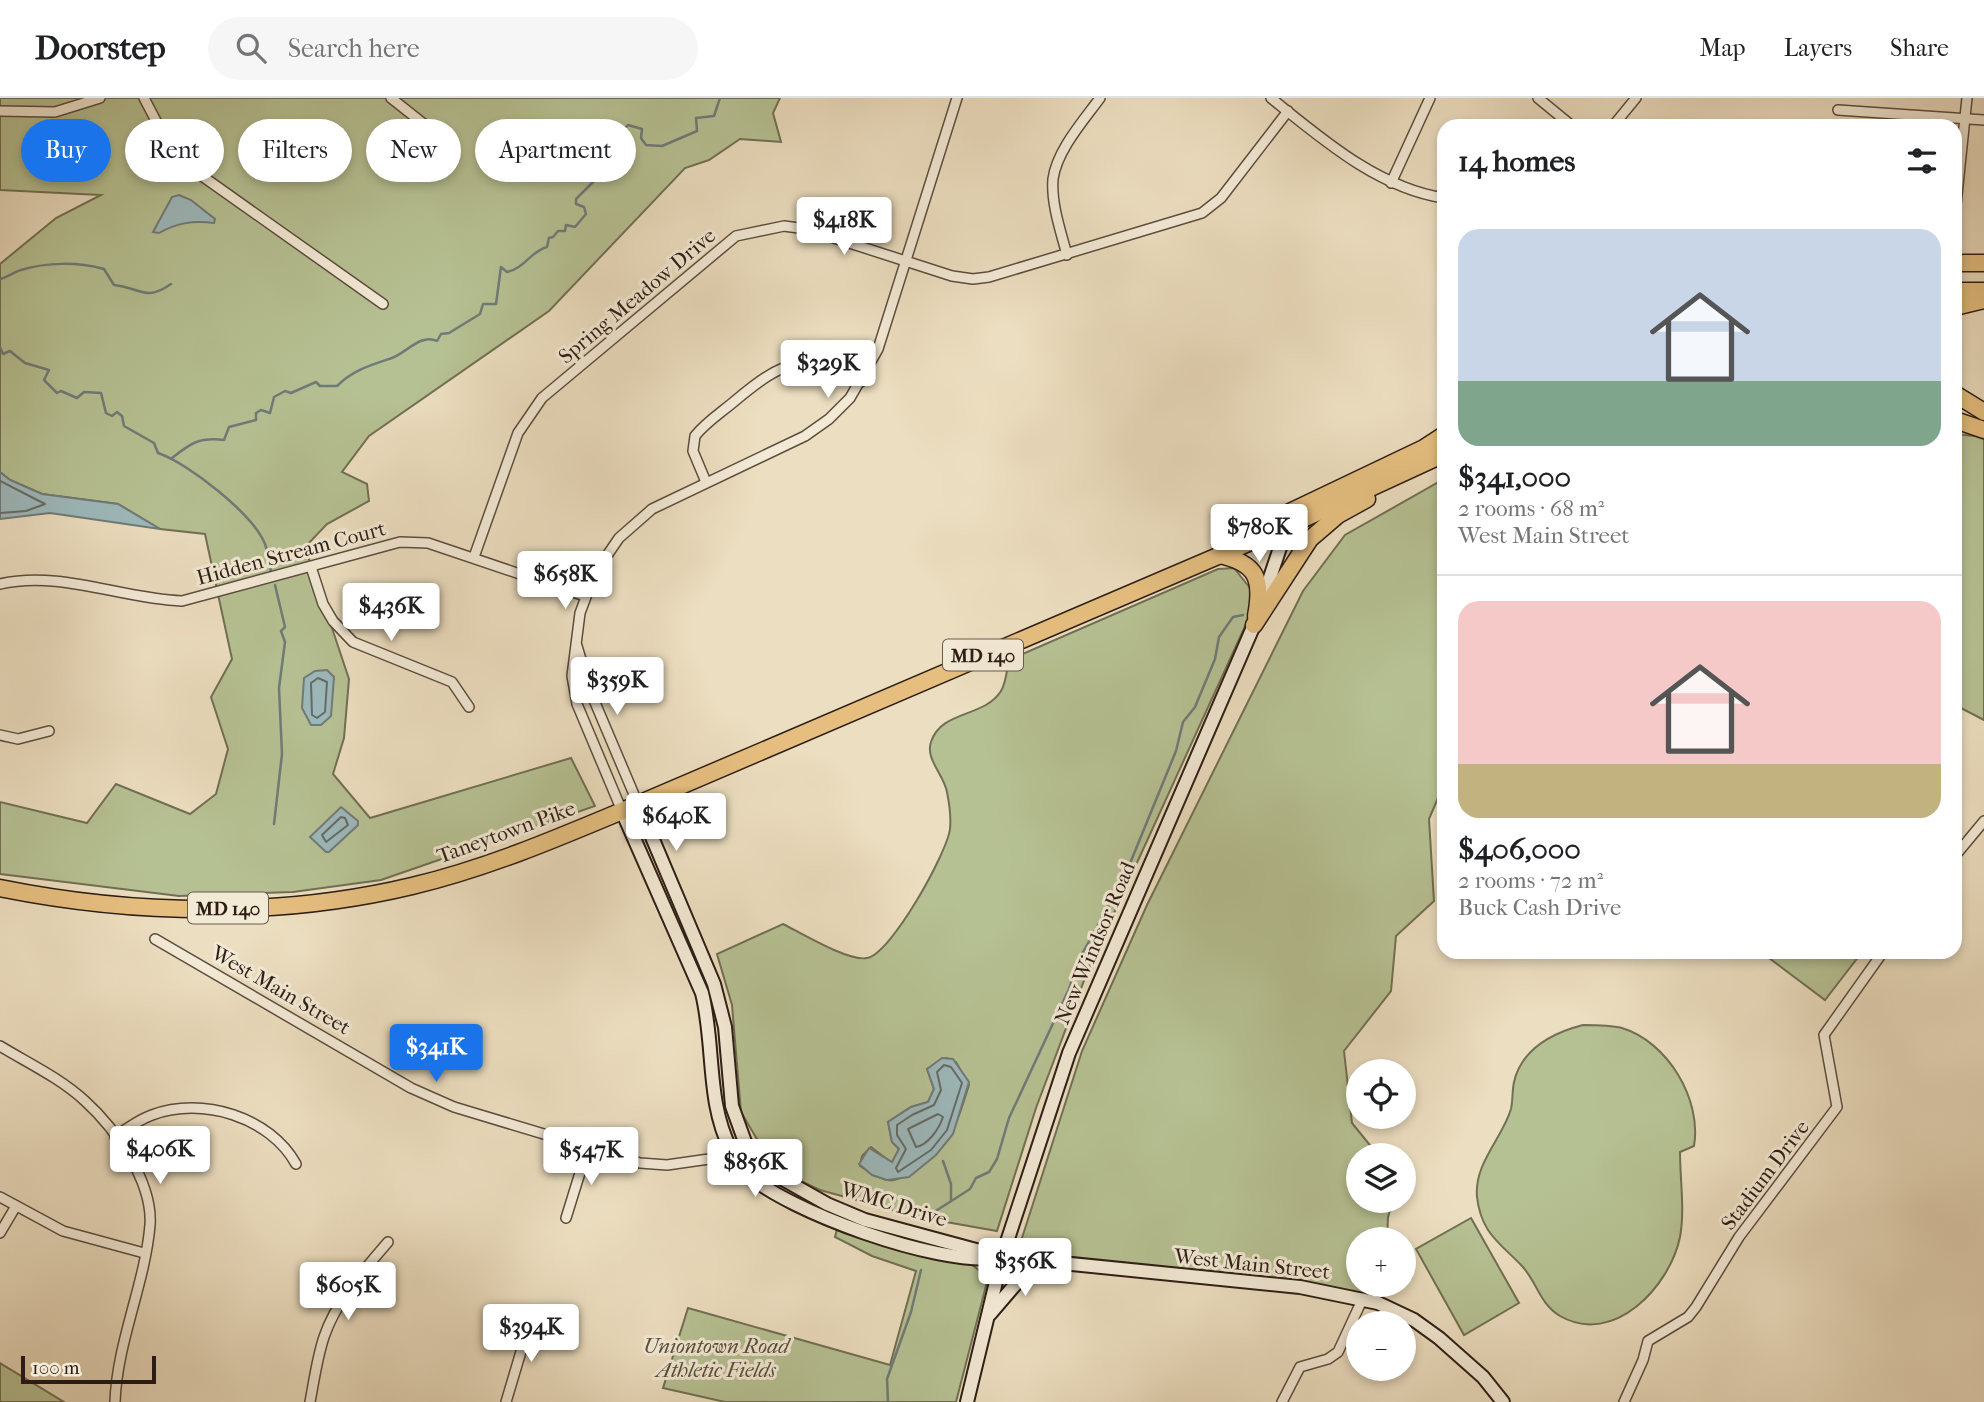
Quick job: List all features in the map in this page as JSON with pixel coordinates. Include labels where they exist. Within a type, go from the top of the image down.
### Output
[{"type":"highway","points":[[1962,263],[1984,263]]},
{"type":"highway","points":[[1962,291],[1984,291]]},
{"type":"highway","points":[[1962,305],[1984,300]]},
{"type":"highway","points":[[1962,398],[1984,412]]},
{"type":"highway","points":[[1962,422],[1984,430]]},
{"type":"highway","name":"MD 140","points":[[1289,518],[1437,440]]},
{"type":"highway","name":"MD 140","points":[[1289,518],[1437,456]]},
{"type":"highway","points":[[1255,625],[1298,554],[1323,526],[1437,457]]},
{"type":"highway","name":"Taneytown Pike","points":[[1109,600],[1219,555],[1289,518]]},
{"type":"highway","name":"Taneytown Pike","points":[[0,888],[91,903],[231,908],[328,901],[413,886],[455,874],[539,846],[622,811],[1109,600],[1289,518]]},
{"type":"highway","points":[[1219,555],[1243,562],[1255,573],[1259,597],[1255,625]]},
{"type":"main road","name":"New Windsor Road","points":[[967,1402],[1002,1258],[1074,1041],[1255,625],[1289,518]]},
{"type":"main road","name":"WMC Drive","points":[[638,804],[714,984],[725,1027],[732,1106],[745,1142],[763,1168],[827,1204],[865,1220],[1002,1258]]},
{"type":"main road","name":"WMC Drive","points":[[622,811],[702,993],[709,1021],[713,1091],[730,1149],[745,1172],[772,1190],[862,1232],[958,1256],[983,1260],[1002,1258]]},
{"type":"main road","name":"West Main Street","points":[[1002,1258],[1300,1287],[1363,1298],[1396,1310],[1432,1333],[1483,1377],[1503,1402]]},
{"type":"main road","points":[[987,1317],[1020,1279],[1047,1262]]},
{"type":"street","points":[[0,111],[55,112],[100,98]]},
{"type":"street","points":[[144,98],[164,138],[195,171],[383,304]]},
{"type":"street","points":[[391,98],[418,119]]},
{"type":"street","points":[[622,811],[577,704],[572,676],[576,634],[585,596],[603,560],[628,529],[652,509],[814,430],[843,406],[861,382],[878,349],[957,98]]},
{"type":"street","points":[[1068,255],[1057,217],[1053,178],[1076,131],[1100,98]]},
{"type":"street","points":[[1271,98],[1391,183],[1437,197]]},
{"type":"street","points":[[1391,183],[1430,98]]},
{"type":"street","points":[[1538,98],[1564,119]]},
{"type":"street","points":[[1619,119],[1636,98]]},
{"type":"street","points":[[1962,148],[1967,98]]},
{"type":"street","points":[[1838,110],[1984,120]]},
{"type":"street","name":"Spring Meadow Drive","points":[[474,557],[518,433],[542,398],[736,236],[784,226],[807,229],[906,262],[973,279],[1068,255],[1202,213],[1220,198],[1287,111]]},
{"type":"street","points":[[706,482],[693,451],[693,439],[773,371],[792,363],[816,362],[834,367],[861,382]]},
{"type":"street","name":"Hidden Stream Court","points":[[0,584],[20,579],[56,581],[150,600],[183,601],[400,542],[428,543],[585,596]]},
{"type":"street","points":[[312,567],[323,604],[333,621],[353,642],[452,682],[469,707]]},
{"type":"street","points":[[576,634],[591,693],[638,804]]},
{"type":"street","points":[[0,735],[18,739],[50,732]]},
{"type":"street","points":[[1962,848],[1984,821]]},
{"type":"street","name":"West Main Street","points":[[155,939],[429,1097],[588,1147],[656,1165],[709,1159],[745,1142]]},
{"type":"street","name":"Stadium Drive","points":[[1624,1402],[1643,1360],[1648,1341],[1688,1317],[1738,1237],[1838,1107],[1825,1035],[1879,959]]},
{"type":"street","points":[[0,1046],[75,1093],[96,1112],[145,1188],[150,1225],[117,1374],[115,1402]]},
{"type":"street","points":[[114,1137],[153,1114],[175,1109],[212,1109],[239,1118],[267,1132],[286,1147],[296,1164]]},
{"type":"street","points":[[566,1219],[588,1147]]},
{"type":"street","points":[[0,1197],[63,1231],[144,1253]]},
{"type":"street","points":[[0,1233],[16,1206]]},
{"type":"street","points":[[310,1402],[329,1324],[366,1266],[388,1242]]},
{"type":"street","points":[[1282,1402],[1300,1367],[1328,1359],[1338,1352],[1363,1298]]},
{"type":"street","points":[[506,1402],[531,1318]]},
{"type":"green space","points":[[0,98],[780,98],[773,113],[781,142],[740,139],[709,160],[685,168],[549,311],[369,436],[342,472],[367,484],[369,501],[327,524],[305,547],[349,679],[344,738],[333,774],[370,818],[571,758],[595,806],[381,880],[293,892],[179,896],[0,874],[0,802],[87,823],[116,784],[190,814],[216,794],[228,749],[211,697],[232,659],[205,534],[160,529],[118,504],[42,494],[10,480],[0,472],[0,264],[56,218],[101,195],[0,190]]},
{"type":"green space","points":[[1962,435],[1984,437],[1984,720],[1962,709]]},
{"type":"green space","points":[[1437,483],[1437,800],[1429,819],[1434,901],[1396,936],[1391,991],[1344,1051],[1346,1129],[1357,1129],[1368,1143],[1346,1143],[1346,1213],[1389,1213],[1388,1227],[1346,1227],[1346,1296],[1037,1258],[1028,1252],[1021,1241],[1082,1051],[1147,905],[1303,591],[1345,535]]},
{"type":"green space","points":[[1234,568],[1254,593],[1252,611],[1088,970],[1036,1108],[997,1231],[918,1217],[820,1190],[788,1175],[768,1158],[741,1112],[732,1005],[717,954],[783,924],[849,956],[867,958],[877,952],[903,922],[929,879],[947,841],[950,810],[947,792],[930,748],[936,732],[953,719],[994,700],[1003,688],[1009,660],[1218,569]],"holes":[[[946,1058],[956,1062],[969,1085],[957,1122],[947,1141],[930,1158],[895,1180],[884,1179],[860,1166],[862,1156],[871,1147],[892,1163],[899,1149],[892,1142],[888,1122],[911,1107],[928,1102],[934,1089],[927,1069]]]},
{"type":"green space","points":[[1770,959],[1857,959],[1825,1000]]},
{"type":"green space","points":[[1583,1025],[1622,1028],[1639,1035],[1654,1046],[1667,1059],[1687,1092],[1695,1128],[1694,1146],[1680,1152],[1682,1216],[1680,1237],[1674,1256],[1652,1292],[1637,1306],[1619,1318],[1600,1324],[1580,1324],[1560,1316],[1547,1305],[1527,1272],[1487,1229],[1477,1197],[1480,1173],[1507,1120],[1514,1082],[1524,1060],[1540,1044],[1560,1032]]},
{"type":"green space","points":[[1471,1218],[1519,1303],[1464,1335],[1416,1249]]},
{"type":"green space","name":"Uniontown Road Athletic Fields","points":[[837,1229],[864,1239],[972,1265],[983,1273],[987,1282],[956,1402],[725,1402],[663,1388],[688,1308],[890,1365],[916,1271],[872,1256],[835,1237]]},
{"type":"green space","points":[[0,1363],[64,1402],[0,1402]]},
{"type":"water","points":[[179,195],[191,200],[215,219],[214,223],[185,223],[159,233],[153,232],[172,197]]},
{"type":"water","points":[[0,472],[10,480],[42,494],[118,504],[160,529],[50,513],[0,519]]},
{"type":"water","points":[[327,670],[334,677],[331,716],[321,725],[311,725],[302,708],[304,678],[315,671]]},
{"type":"water","points":[[341,807],[358,821],[358,825],[326,852],[310,837]]},
{"type":"water","points":[[942,1058],[953,1059],[969,1082],[953,1134],[936,1155],[909,1177],[887,1180],[872,1175],[859,1164],[869,1148],[892,1162],[899,1149],[892,1142],[888,1122],[911,1107],[928,1102],[934,1089],[927,1069]]},
{"type":"waterway","points":[[172,458],[196,442],[208,439],[224,440],[229,427],[256,420],[256,413],[261,410],[270,413],[274,397],[285,391],[291,393],[316,382],[320,386],[337,386],[356,372],[397,356],[419,342],[431,339],[437,341],[441,334],[449,333],[480,314],[483,304],[496,304],[501,267],[507,272],[519,267],[547,247],[549,238],[558,231],[565,231],[566,225],[575,227],[586,214],[584,207],[576,204],[576,199],[599,176],[616,138],[628,125],[642,129],[641,138],[646,145],[662,146],[697,131],[696,118],[714,116],[720,98]]},
{"type":"waterway","points":[[0,279],[31,267],[73,264],[104,269],[114,285],[143,292],[155,292],[171,284]]},
{"type":"waterway","points":[[0,347],[3,354],[10,351],[25,363],[49,370],[44,380],[57,393],[61,391],[77,398],[84,392],[101,393],[106,413],[112,416],[117,412],[122,416],[124,426],[154,443],[158,453],[186,467],[234,505],[265,544],[271,571]]},
{"type":"waterway","points":[[274,824],[282,754],[279,688],[285,642],[281,631],[285,627],[275,585]]},
{"type":"waterway","points":[[931,1214],[970,1189],[976,1178],[989,1172],[997,1159],[1009,1118],[1069,989],[1077,963],[1124,878],[1176,751],[1183,722],[1195,707],[1215,659],[1219,637],[1233,617],[1243,615]]},
{"type":"waterway","points":[[943,1161],[951,1184],[951,1200]]},
{"type":"waterway","points":[[888,1402],[887,1379],[911,1312],[921,1270]]}]
